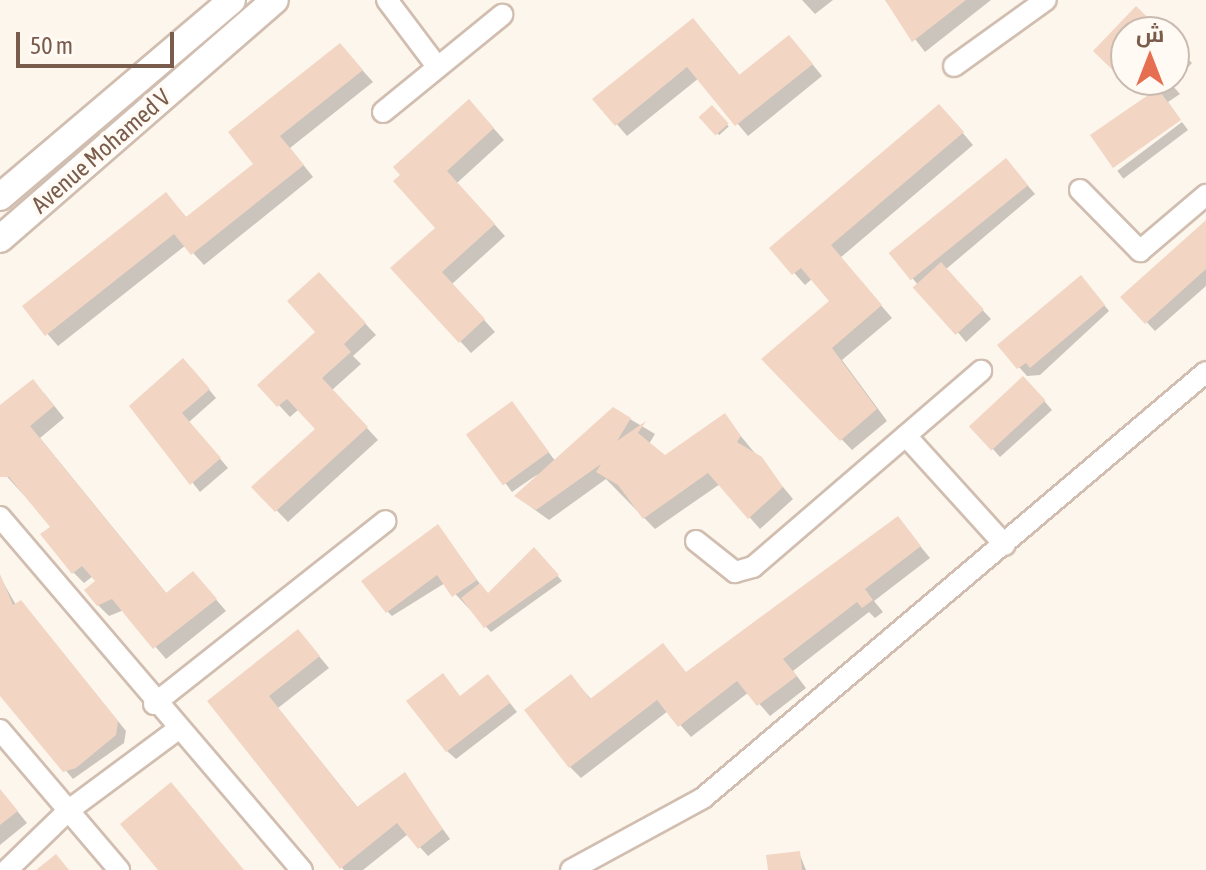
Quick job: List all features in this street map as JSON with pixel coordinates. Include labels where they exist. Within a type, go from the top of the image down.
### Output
[{"type":"street","name":"Avenue Mohamed V","points":[[0,197],[232,0]]},
{"type":"street","name":"Avenue Mohamed V","points":[[0,239],[275,0]]},
{"type":"street","points":[[387,0],[436,65]]},
{"type":"street","points":[[954,66],[1046,0]]},
{"type":"street","points":[[383,112],[436,65],[502,15]]},
{"type":"street","points":[[1080,190],[1140,251],[1206,195]]},
{"type":"street","points":[[696,541],[735,572],[753,567],[981,371]]},
{"type":"street","points":[[571,870],[703,798],[1206,372]]},
{"type":"street","points":[[906,436],[1005,545]]},
{"type":"street","points":[[0,517],[154,704],[302,870]]},
{"type":"street","points":[[154,704],[386,521]]},
{"type":"street","points":[[7,870],[69,810],[178,729]]},
{"type":"street","points":[[0,730],[119,870]]},
{"type":"building","points":[[885,0],[966,0],[912,42]]},
{"type":"building","points":[[1136,6],[1146,16],[1126,16]]},
{"type":"building","points":[[693,18],[739,75],[789,35],[813,64],[735,126],[687,67],[615,126],[592,99]]},
{"type":"building","points":[[1110,33],[1110,67],[1093,51]]},
{"type":"building","points":[[340,43],[363,70],[280,136],[304,165],[191,255],[174,234],[45,336],[22,306],[166,192],[186,217],[253,164],[228,132]]},
{"type":"building","points":[[1147,96],[1163,96],[1181,120],[1113,168],[1090,135]]},
{"type":"building","points":[[469,99],[494,128],[447,171],[495,224],[442,272],[485,319],[459,343],[390,268],[435,228],[393,181],[400,175],[393,167]]},
{"type":"building","points":[[939,104],[964,132],[831,245],[882,305],[832,348],[877,409],[840,441],[761,359],[829,301],[801,268],[792,275],[769,248]]},
{"type":"building","points":[[712,105],[729,124],[715,136],[699,117]]},
{"type":"building","points":[[1006,158],[1028,185],[911,280],[889,253]]},
{"type":"building","points":[[1206,220],[1206,269],[1145,324],[1120,297]]},
{"type":"building","points":[[941,262],[984,310],[956,335],[913,287]]},
{"type":"building","points":[[319,272],[366,323],[344,344],[351,352],[322,378],[368,427],[275,512],[251,487],[315,429],[287,399],[277,407],[257,385],[315,332],[287,301]]},
{"type":"building","points":[[1081,275],[1105,305],[1030,368],[1026,363],[1017,369],[997,345]]},
{"type":"building","points":[[183,358],[210,389],[182,413],[221,458],[190,485],[129,406]]},
{"type":"building","points":[[1023,376],[1046,400],[991,451],[969,426]]},
{"type":"building","points":[[33,379],[54,406],[30,426],[166,593],[193,571],[217,599],[153,649],[112,599],[97,606],[84,590],[95,581],[82,566],[72,574],[40,534],[50,527],[9,477],[0,477],[0,405]]},
{"type":"building","points":[[512,401],[549,452],[503,485],[466,435]]},
{"type":"building","points":[[613,407],[631,418],[617,441],[646,421],[638,433],[665,455],[725,413],[741,436],[737,442],[762,457],[783,487],[748,519],[708,473],[643,519],[618,485],[596,472],[601,464],[536,510],[514,496]]},
{"type":"building","points":[[898,516],[921,546],[865,589],[873,600],[862,608],[857,602],[783,659],[797,676],[757,706],[737,681],[678,727],[657,700],[569,768],[524,710],[571,674],[590,699],[663,643],[686,672]]},
{"type":"building","points":[[438,524],[477,580],[452,597],[437,575],[386,613],[361,581]]},
{"type":"building","points":[[534,547],[559,575],[484,628],[461,598],[480,583],[488,593]]},
{"type":"building","points":[[0,574],[13,605],[21,600],[118,721],[116,735],[76,768],[63,772],[0,696]]},
{"type":"building","points":[[298,629],[320,656],[269,696],[357,807],[405,772],[443,829],[418,849],[397,823],[340,869],[207,701]]},
{"type":"building","points":[[443,673],[460,696],[488,674],[510,703],[446,752],[406,701]]},
{"type":"building","points":[[171,782],[244,870],[158,870],[120,824]]},
{"type":"building","points":[[0,789],[18,811],[0,825]]},
{"type":"building","points":[[800,851],[802,870],[768,870],[766,855]]},
{"type":"building","points":[[56,854],[69,870],[36,870]]}]
